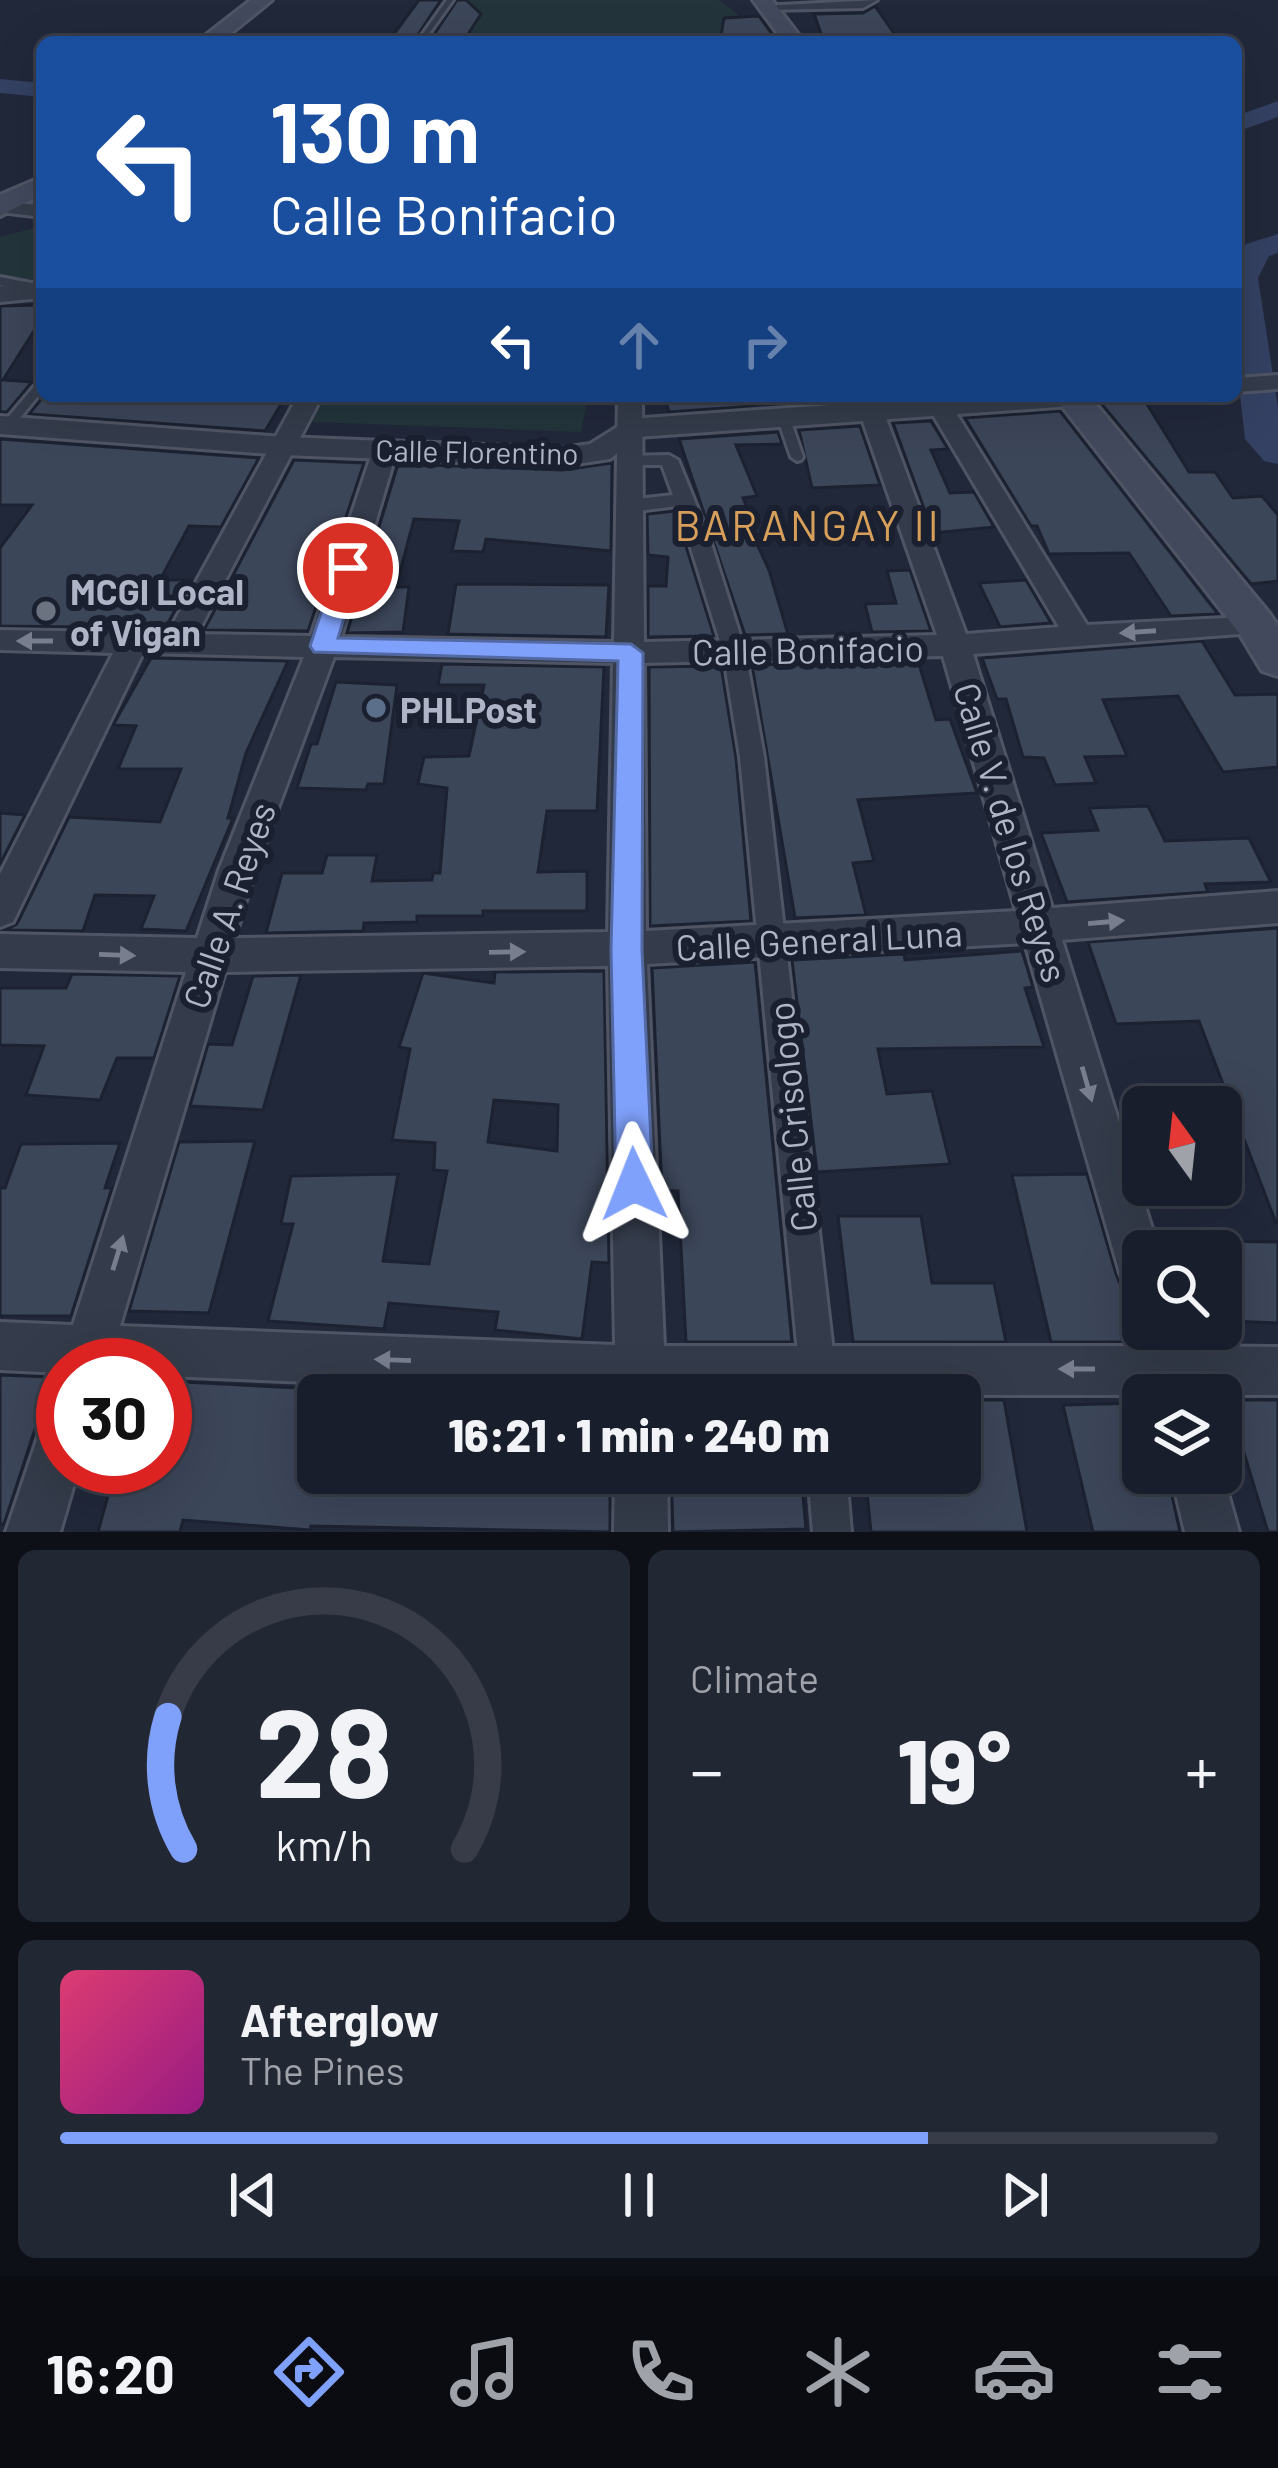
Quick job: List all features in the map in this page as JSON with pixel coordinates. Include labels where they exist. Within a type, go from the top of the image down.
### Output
[{"type":"main road","points":[[230,36],[263,0]]},
{"type":"main road","points":[[218,36],[279,0]]},
{"type":"main road","points":[[764,3],[789,36]]},
{"type":"main road","points":[[15,199],[20,181],[36,169]]},
{"type":"main road","points":[[1075,402],[1254,623],[1278,660]]},
{"type":"street","points":[[764,3],[863,4],[871,0]]},
{"type":"street","points":[[0,281],[36,289]]},
{"type":"street","points":[[0,294],[36,291]]},
{"type":"street","points":[[1242,385],[1278,382]]},
{"type":"street","points":[[178,640],[307,402]]},
{"type":"street","name":"Calle Florentino","points":[[4,425],[284,446],[587,456],[613,445],[629,428],[784,418],[874,405],[940,408],[1011,402]]},
{"type":"street","name":"Calle V. de los Reyes","points":[[874,405],[956,645],[1130,1230]]},
{"type":"street","points":[[940,408],[1078,636]]},
{"type":"street","points":[[629,428],[627,950],[641,1374]]},
{"type":"street","name":"Calle Crisologo","points":[[629,428],[669,460],[734,651],[752,757],[818,1374]]},
{"type":"street","name":"Calle A. Reyes","points":[[93,1338],[237,870],[323,646],[385,450]]},
{"type":"street","points":[[628,506],[684,500]]},
{"type":"street","name":"Calle Bonifacio","points":[[0,640],[178,640],[631,653],[956,645],[1254,623]]},
{"type":"street","points":[[0,910],[134,641]]},
{"type":"street","name":"Calle General Luna","points":[[0,951],[210,958],[627,950],[1041,927],[1278,908]]},
{"type":"street","points":[[0,1346],[36,1350]]},
{"type":"street","points":[[192,1361],[456,1374]]},
{"type":"street","points":[[964,1374],[1170,1364],[1278,1371]]},
{"type":"street","points":[[33,1532],[45,1494]]},
{"type":"street","points":[[641,1494],[641,1532]]},
{"type":"street","points":[[829,1494],[832,1532]]},
{"type":"street","points":[[1202,1494],[1212,1532]]},
{"type":"lane","points":[[424,36],[450,0]]},
{"type":"lane","points":[[4,425],[36,390]]},
{"type":"lane","points":[[784,418],[796,457]]},
{"type":"shaded area","points":[[455,0],[719,0],[754,26],[754,36],[426,36]]},
{"type":"shaded area","points":[[36,228],[36,280],[0,275],[0,237]]},
{"type":"shaded area","points":[[323,402],[587,402],[581,432],[312,422]]},
{"type":"building","points":[[419,0],[441,0],[417,36],[392,36]]},
{"type":"building","points":[[457,0],[466,0],[481,14],[467,36],[433,36]]},
{"type":"building","points":[[875,6],[896,36],[822,36],[814,14],[863,13]]},
{"type":"building","points":[[759,16],[774,36],[721,36],[724,18]]},
{"type":"building","points":[[36,305],[36,328],[3,380],[32,382],[7,412],[0,412],[0,306]]},
{"type":"building","points":[[39,402],[282,402],[265,431],[29,414]]},
{"type":"building","points":[[666,402],[753,402],[754,406],[669,412]]},
{"type":"building","points":[[1100,402],[1146,402],[1189,472],[1215,472],[1233,498],[1262,496],[1278,515],[1278,581],[1251,584]]},
{"type":"building","points":[[1060,411],[1218,614],[1171,616],[1129,553],[1049,554],[1037,526],[1031,526],[965,418]]},
{"type":"building","points":[[931,421],[948,449],[931,450],[950,493],[974,492],[994,527],[933,533],[893,423]]},
{"type":"building","points":[[860,426],[880,485],[812,488],[799,430]]},
{"type":"building","points":[[778,432],[782,444],[736,445],[757,496],[743,498],[754,525],[748,525],[769,570],[788,634],[745,635],[679,439]]},
{"type":"building","points":[[0,439],[259,458],[221,527],[189,526],[160,580],[192,580],[165,628],[0,626],[0,548],[32,505],[0,505]]},
{"type":"building","points":[[294,460],[364,463],[308,631],[204,630]]},
{"type":"building","points":[[612,463],[611,551],[486,539],[483,552],[452,551],[459,521],[414,519],[396,587],[409,587],[403,632],[347,633],[398,464],[563,470]]},
{"type":"building","points":[[675,511],[714,636],[648,637],[648,586],[666,586],[668,557],[648,555],[647,514]]},
{"type":"building","points":[[910,570],[931,631],[872,632],[865,604],[896,603],[887,571]]},
{"type":"building","points":[[1026,580],[1051,623],[1000,627],[979,583]]},
{"type":"building","points":[[456,584],[609,585],[606,637],[448,634]]},
{"type":"building","points":[[1202,641],[1235,695],[1278,694],[1278,767],[1223,772],[1178,696],[1103,700],[1127,756],[1085,757],[1096,783],[1055,785],[1044,758],[1023,757],[1006,699],[997,699],[982,658]]},
{"type":"building","points":[[151,658],[288,661],[246,753],[228,818],[233,818],[186,931],[141,929],[154,896],[95,895],[83,931],[6,930],[17,924],[69,817],[160,822],[181,769],[118,769],[136,726],[113,725]]},
{"type":"building","points":[[918,661],[936,720],[950,719],[977,793],[858,800],[874,861],[853,863],[866,915],[795,918],[752,665]]},
{"type":"building","points":[[442,664],[604,667],[597,811],[547,811],[538,872],[587,871],[587,911],[483,911],[483,916],[417,916],[417,922],[364,923],[363,931],[266,933],[282,873],[322,873],[327,855],[377,855],[372,881],[432,880],[433,873],[440,873],[447,788],[418,784],[424,757],[469,756],[484,685],[438,685]]},
{"type":"building","points":[[721,666],[736,758],[751,921],[650,926],[649,667]]},
{"type":"building","points":[[336,682],[397,685],[384,784],[368,784],[366,790],[297,788],[311,744],[317,744]]},
{"type":"building","points":[[1148,806],[1165,841],[1249,838],[1271,882],[1205,884],[1208,892],[1067,902],[1041,833],[1098,830],[1089,808]]},
{"type":"building","points":[[0,813],[25,815],[0,864]]},
{"type":"building","points":[[1278,928],[1278,1223],[1242,1134],[1242,1086],[1224,1086],[1199,1021],[1116,1024],[1088,942]]},
{"type":"building","points":[[1022,951],[1033,987],[1025,988],[1044,1047],[878,1049],[887,1094],[932,1091],[950,1164],[817,1172],[792,960],[904,954],[905,960]]},
{"type":"building","points":[[755,962],[792,1342],[686,1342],[678,1191],[662,1191],[652,968]]},
{"type":"building","points":[[604,971],[609,1263],[592,1262],[582,1339],[495,1330],[498,1312],[389,1303],[384,1329],[268,1321],[293,1224],[281,1224],[291,1176],[398,1174],[383,1261],[429,1264],[447,1171],[434,1170],[435,1143],[392,1140],[410,1049],[399,1047],[423,973],[494,983],[495,972]],"holes":[[[494,1100],[558,1105],[557,1151],[488,1142]]]},
{"type":"building","points":[[72,974],[180,976],[154,1058],[117,1058],[100,1100],[26,1095],[44,1046],[0,1045],[0,988],[66,988]]},
{"type":"building","points":[[301,975],[263,1110],[190,1106],[208,1044],[232,1045],[253,976]]},
{"type":"building","points":[[255,1141],[209,1313],[129,1311],[179,1142]]},
{"type":"building","points":[[120,1143],[105,1188],[112,1188],[71,1316],[0,1316],[0,1188],[5,1188],[21,1144]]},
{"type":"building","points":[[1087,1174],[1122,1289],[1122,1342],[1051,1342],[1012,1175]]},
{"type":"building","points":[[838,1216],[921,1216],[932,1283],[994,1283],[1006,1342],[853,1342]]},
{"type":"building","points":[[1242,1241],[1278,1242],[1278,1323],[1242,1322]]},
{"type":"building","points":[[0,1375],[36,1376],[36,1426],[4,1524],[0,1524]]},
{"type":"building","points":[[192,1382],[297,1388],[297,1494],[610,1494],[610,1532],[311,1526],[310,1530],[183,1520],[180,1532],[98,1532],[109,1494],[192,1494]]},
{"type":"building","points":[[981,1400],[1004,1400],[1027,1532],[871,1532],[867,1494],[981,1494]]},
{"type":"building","points":[[1242,1400],[1278,1400],[1278,1532],[1268,1532],[1242,1446]]},
{"type":"building","points":[[1122,1404],[1122,1494],[1172,1494],[1180,1532],[1093,1532],[1063,1405]]},
{"type":"building","points":[[672,1494],[803,1494],[806,1529],[673,1532]]},
{"type":"waterway","points":[[0,86],[36,89]]},
{"type":"waterway","points":[[1242,123],[1278,108]]},
{"type":"waterway","points":[[1278,243],[1257,250],[1242,278],[1264,439],[1278,453]]},
{"type":"place","name":"MCGI Local of Vigan","points":[[46,611]]},
{"type":"place","name":"PHLPost","points":[[376,708]]},
{"type":"district","name":"BARANGAY II","points":[[808,524]]},
{"type":"route","points":[[348,568],[323,646],[631,653],[627,950],[634,1184]]}]
